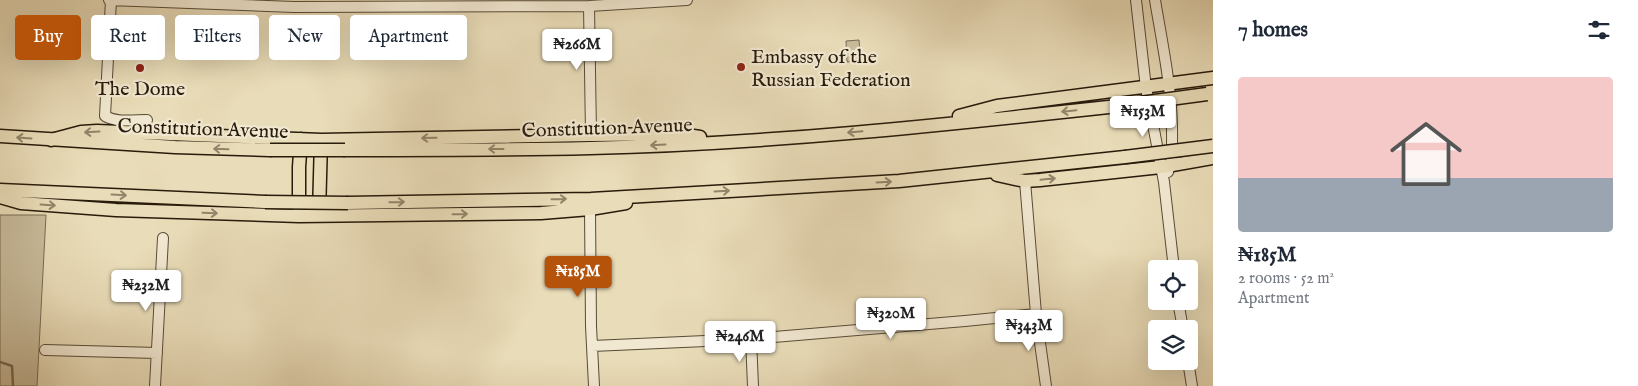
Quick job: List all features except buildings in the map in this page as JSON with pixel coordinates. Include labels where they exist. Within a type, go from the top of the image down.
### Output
[{"type":"main road","points":[[922,126],[997,106],[1213,78]]},
{"type":"main road","name":"Constitution Avenue","points":[[0,136],[175,147],[270,150],[591,148],[722,142],[922,126],[1118,106],[1210,94]]},
{"type":"main road","points":[[51,140],[82,132],[97,131],[321,140],[680,134],[722,142]]},
{"type":"main road","points":[[299,216],[300,139]]},
{"type":"main road","points":[[319,216],[321,140]]},
{"type":"main road","points":[[0,190],[265,202],[591,198],[899,181],[1213,146]]},
{"type":"main road","points":[[982,173],[1025,181],[1166,166],[1213,158]]},
{"type":"main road","points":[[0,197],[21,203],[116,210],[319,216],[541,212],[590,209],[694,192]]},
{"type":"street","points":[[147,120],[119,120],[106,116],[110,0],[294,7],[589,6],[687,0]]},
{"type":"street","points":[[1136,0],[1146,88],[1166,166]]},
{"type":"street","points":[[1155,0],[1170,84],[1172,142],[1164,182],[1173,260]]},
{"type":"street","points":[[589,6],[591,135]]},
{"type":"street","points":[[1025,181],[1036,314],[1046,386]]},
{"type":"street","points":[[590,209],[594,386]]},
{"type":"street","points":[[155,386],[163,238]]},
{"type":"street","points":[[592,346],[751,339],[1036,314]]},
{"type":"street","points":[[751,339],[753,386]]},
{"type":"street","points":[[45,350],[157,353]]},
{"type":"street","points":[[1189,370],[1192,386]]},
{"type":"shaded area","points":[[859,40],[861,61],[847,62],[846,41]]},
{"type":"shaded area","points":[[0,215],[46,215],[37,386],[0,386]]},
{"type":"waterway","points":[[0,362],[12,366],[13,386]]},
{"type":"place","name":"Embassy of the Russian Federation","points":[[741,67]]},
{"type":"place","name":"The Dome","points":[[140,68]]}]
